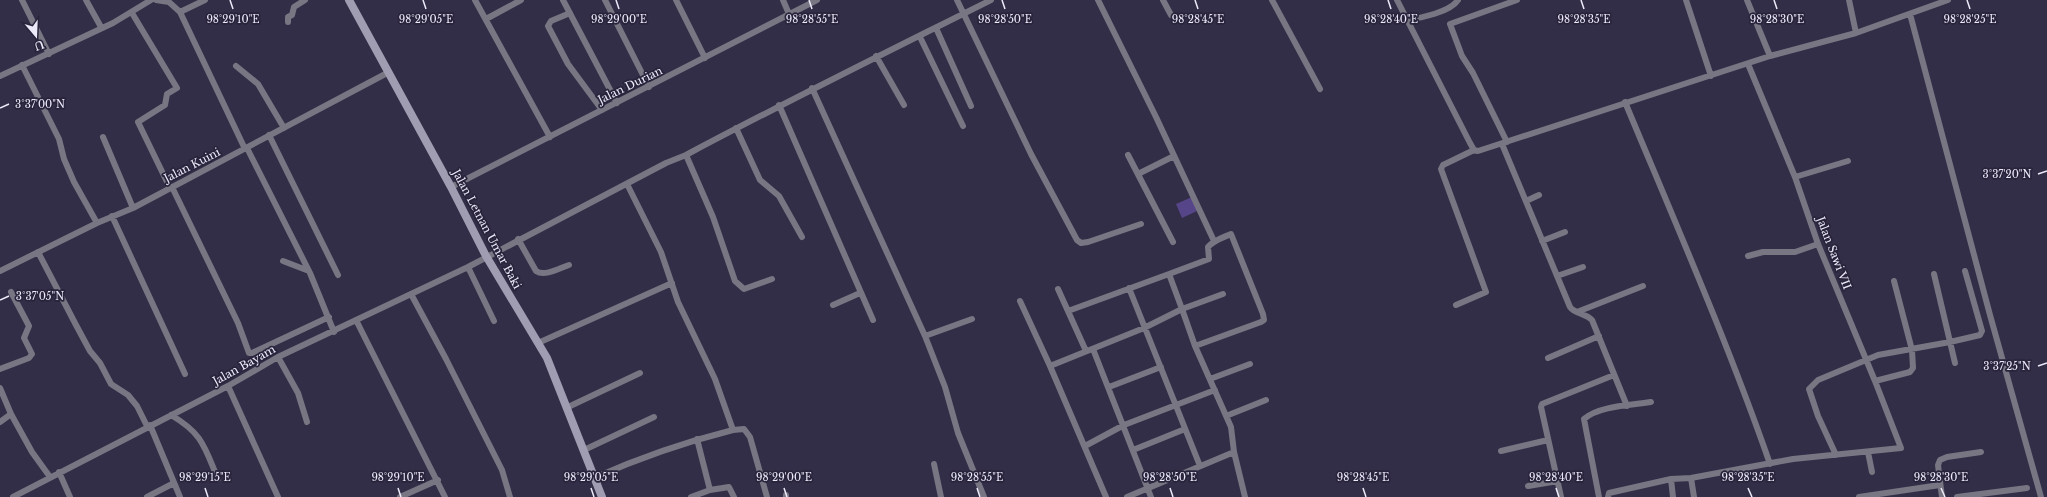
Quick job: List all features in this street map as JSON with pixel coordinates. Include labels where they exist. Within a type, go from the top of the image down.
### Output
[{"type":"street","points":[[22,0],[49,54]]},
{"type":"street","points":[[86,0],[101,27]]},
{"type":"street","points":[[0,76],[49,54],[132,13],[152,0]]},
{"type":"street","points":[[156,0],[169,2],[180,12],[246,149],[309,271],[330,318],[334,332]]},
{"type":"street","points":[[180,12],[205,0]]},
{"type":"street","points":[[288,22],[288,17],[292,15],[294,7],[305,0]]},
{"type":"street","name":"Jalan Letnan Umar Baki","points":[[349,0],[451,187],[486,256],[547,358],[602,497]]},
{"type":"street","points":[[475,0],[550,137]]},
{"type":"street","points":[[486,19],[522,0]]},
{"type":"street","points":[[563,0],[616,103]]},
{"type":"street","points":[[605,0],[649,88]]},
{"type":"street","points":[[676,0],[705,58]]},
{"type":"street","points":[[783,0],[790,14]]},
{"type":"street","name":"Jalan Durian","points":[[451,187],[616,103],[649,88],[817,0]]},
{"type":"street","points":[[957,0],[1031,154],[1077,240],[1081,243],[1088,242],[1141,224]]},
{"type":"street","name":"Jalan Bayam","points":[[13,497],[228,386],[278,357],[334,332],[468,267],[518,239],[628,184],[666,163],[686,155],[812,88],[876,56],[920,37],[991,0]]},
{"type":"street","points":[[1098,0],[1214,241]]},
{"type":"street","points":[[1163,0],[1171,15]]},
{"type":"street","points":[[1272,0],[1320,89]]},
{"type":"street","points":[[1397,0],[1474,150]]},
{"type":"street","points":[[1407,20],[1432,14],[1452,6],[1458,0]]},
{"type":"street","points":[[1517,0],[1514,3],[1450,24],[1462,56],[1479,84],[1505,143],[1526,201],[1570,307],[1577,312],[1585,314],[1592,320],[1627,406]]},
{"type":"street","points":[[1686,0],[1711,76]]},
{"type":"street","points":[[1747,0],[1770,56]]},
{"type":"street","points":[[1849,0],[1856,32]]},
{"type":"street","points":[[1456,305],[1486,292],[1441,169],[1443,165],[1474,150],[1483,150],[1770,56],[1856,32],[1948,0]]},
{"type":"street","points":[[132,13],[177,88],[168,94],[165,105],[138,122],[238,323],[249,353],[330,318]]},
{"type":"street","points":[[570,13],[551,21],[548,26],[568,64],[602,110]]},
{"type":"street","points":[[1910,14],[1990,315],[2041,497]]},
{"type":"street","points":[[936,28],[971,106]]},
{"type":"street","points":[[920,37],[963,126]]},
{"type":"street","points":[[876,56],[904,105]]},
{"type":"street","name":"Jalan Sawi VII","points":[[1748,64],[1795,177],[1818,244],[1901,448],[1868,452]]},
{"type":"street","points":[[22,65],[59,139],[64,159],[74,182],[97,222]]},
{"type":"street","points":[[236,66],[258,84],[284,128]]},
{"type":"street","name":"Jalan Kuini","points":[[0,270],[97,222],[134,208],[389,72]]},
{"type":"street","points":[[812,88],[924,336],[945,387],[958,433],[984,497]]},
{"type":"street","points":[[1626,102],[1697,273],[1770,464]]},
{"type":"street","points":[[779,105],[860,294],[873,320]]},
{"type":"street","points":[[736,128],[760,180],[779,196],[802,237]]},
{"type":"street","points":[[270,135],[338,275]]},
{"type":"street","points":[[103,137],[134,208]]},
{"type":"street","points":[[1128,154],[1173,242]]},
{"type":"street","points":[[686,155],[713,217],[735,280],[744,289],[772,278]]},
{"type":"street","points":[[1138,174],[1174,156]]},
{"type":"street","points":[[1795,177],[1848,161]]},
{"type":"street","points":[[628,184],[661,252],[678,302],[715,379],[733,430]]},
{"type":"street","points":[[1526,201],[1539,195]]},
{"type":"street","points":[[112,216],[185,374]]},
{"type":"street","points":[[1542,241],[1565,232]]},
{"type":"street","points":[[1068,311],[1209,258],[1208,248],[1214,241],[1231,234],[1263,314],[1264,320],[1195,346]]},
{"type":"street","points":[[518,239],[536,271],[539,273],[545,273],[569,265]]},
{"type":"street","points":[[1748,256],[1763,252],[1795,252],[1818,244]]},
{"type":"street","points":[[38,252],[90,351],[100,363],[111,384],[128,395],[136,405],[148,426],[180,497]]},
{"type":"street","points":[[283,261],[309,271]]},
{"type":"street","points":[[468,267],[494,321]]},
{"type":"street","points":[[1557,276],[1582,267]]},
{"type":"street","points":[[1836,455],[1818,416],[1809,389],[1818,380],[1878,355],[1912,350],[1981,334],[1965,271]]},
{"type":"street","points":[[1169,274],[1195,346],[1226,416],[1232,435],[1234,452],[1244,496],[1237,497]]},
{"type":"street","points":[[1934,274],[1955,364]]},
{"type":"street","points":[[1875,381],[1912,371],[1914,368],[1912,350],[1894,281]]},
{"type":"street","points":[[538,342],[672,283]]},
{"type":"street","points":[[1577,312],[1643,286]]},
{"type":"street","points":[[1129,288],[1200,466]]},
{"type":"street","points":[[1058,289],[1086,352]]},
{"type":"street","points":[[0,369],[29,358],[32,354],[24,338],[29,328],[28,324],[11,292]]},
{"type":"street","points":[[411,294],[498,463],[510,497]]},
{"type":"street","points":[[833,305],[860,294]]},
{"type":"street","points":[[1050,366],[1144,328],[1182,309],[1223,294]]},
{"type":"street","points":[[1020,301],[1050,366],[1106,497]]},
{"type":"street","points":[[924,336],[972,319]]},
{"type":"street","points":[[356,320],[397,404],[438,480],[445,497]]},
{"type":"street","points":[[1548,358],[1599,336]]},
{"type":"street","points":[[1093,348],[1151,497]]},
{"type":"street","points":[[278,357],[298,394],[307,422]]},
{"type":"street","points":[[1210,379],[1250,364]]},
{"type":"street","points":[[1109,387],[1161,368]]},
{"type":"street","points":[[566,408],[640,373]]},
{"type":"street","points":[[1561,497],[1541,407],[1542,404],[1614,375]]},
{"type":"street","points":[[228,386],[278,497]]},
{"type":"street","points":[[0,388],[11,414],[32,452],[50,477]]},
{"type":"street","points":[[1085,446],[1124,425],[1215,390]]},
{"type":"street","points":[[1226,416],[1266,400]]},
{"type":"street","points":[[1599,497],[1584,419],[1588,414],[1600,410],[1651,402]]},
{"type":"street","points":[[0,422],[11,414]]},
{"type":"street","points":[[171,415],[197,433],[218,478]]},
{"type":"street","points":[[584,450],[654,417]]},
{"type":"street","points":[[594,478],[639,458],[733,430],[744,429],[750,436],[767,497]]},
{"type":"street","points":[[1133,450],[1185,429]]},
{"type":"street","points":[[697,440],[710,490]]},
{"type":"street","points":[[1501,451],[1548,440]]},
{"type":"street","points":[[1127,497],[1234,452]]},
{"type":"street","points":[[1608,497],[1609,493],[1671,478],[1691,478],[1793,459],[1868,452],[1872,472]]},
{"type":"street","points":[[1942,497],[1938,465],[1940,460],[1947,457],[1981,452]]},
{"type":"street","points":[[934,464],[941,497]]},
{"type":"street","points":[[59,472],[70,497]]},
{"type":"street","points":[[1671,478],[1673,497]]},
{"type":"street","points":[[1691,478],[1694,497]]},
{"type":"street","points":[[400,497],[438,480]]},
{"type":"street","points":[[1528,486],[1558,481]]},
{"type":"street","points":[[147,497],[174,483]]},
{"type":"street","points":[[1859,497],[1940,485]]},
{"type":"street","points":[[691,497],[710,490],[730,487],[734,497]]},
{"type":"street","points":[[1957,497],[2027,488]]},
{"type":"shaded area","points":[[1192,197],[1197,211],[1182,218],[1176,204]]}]
